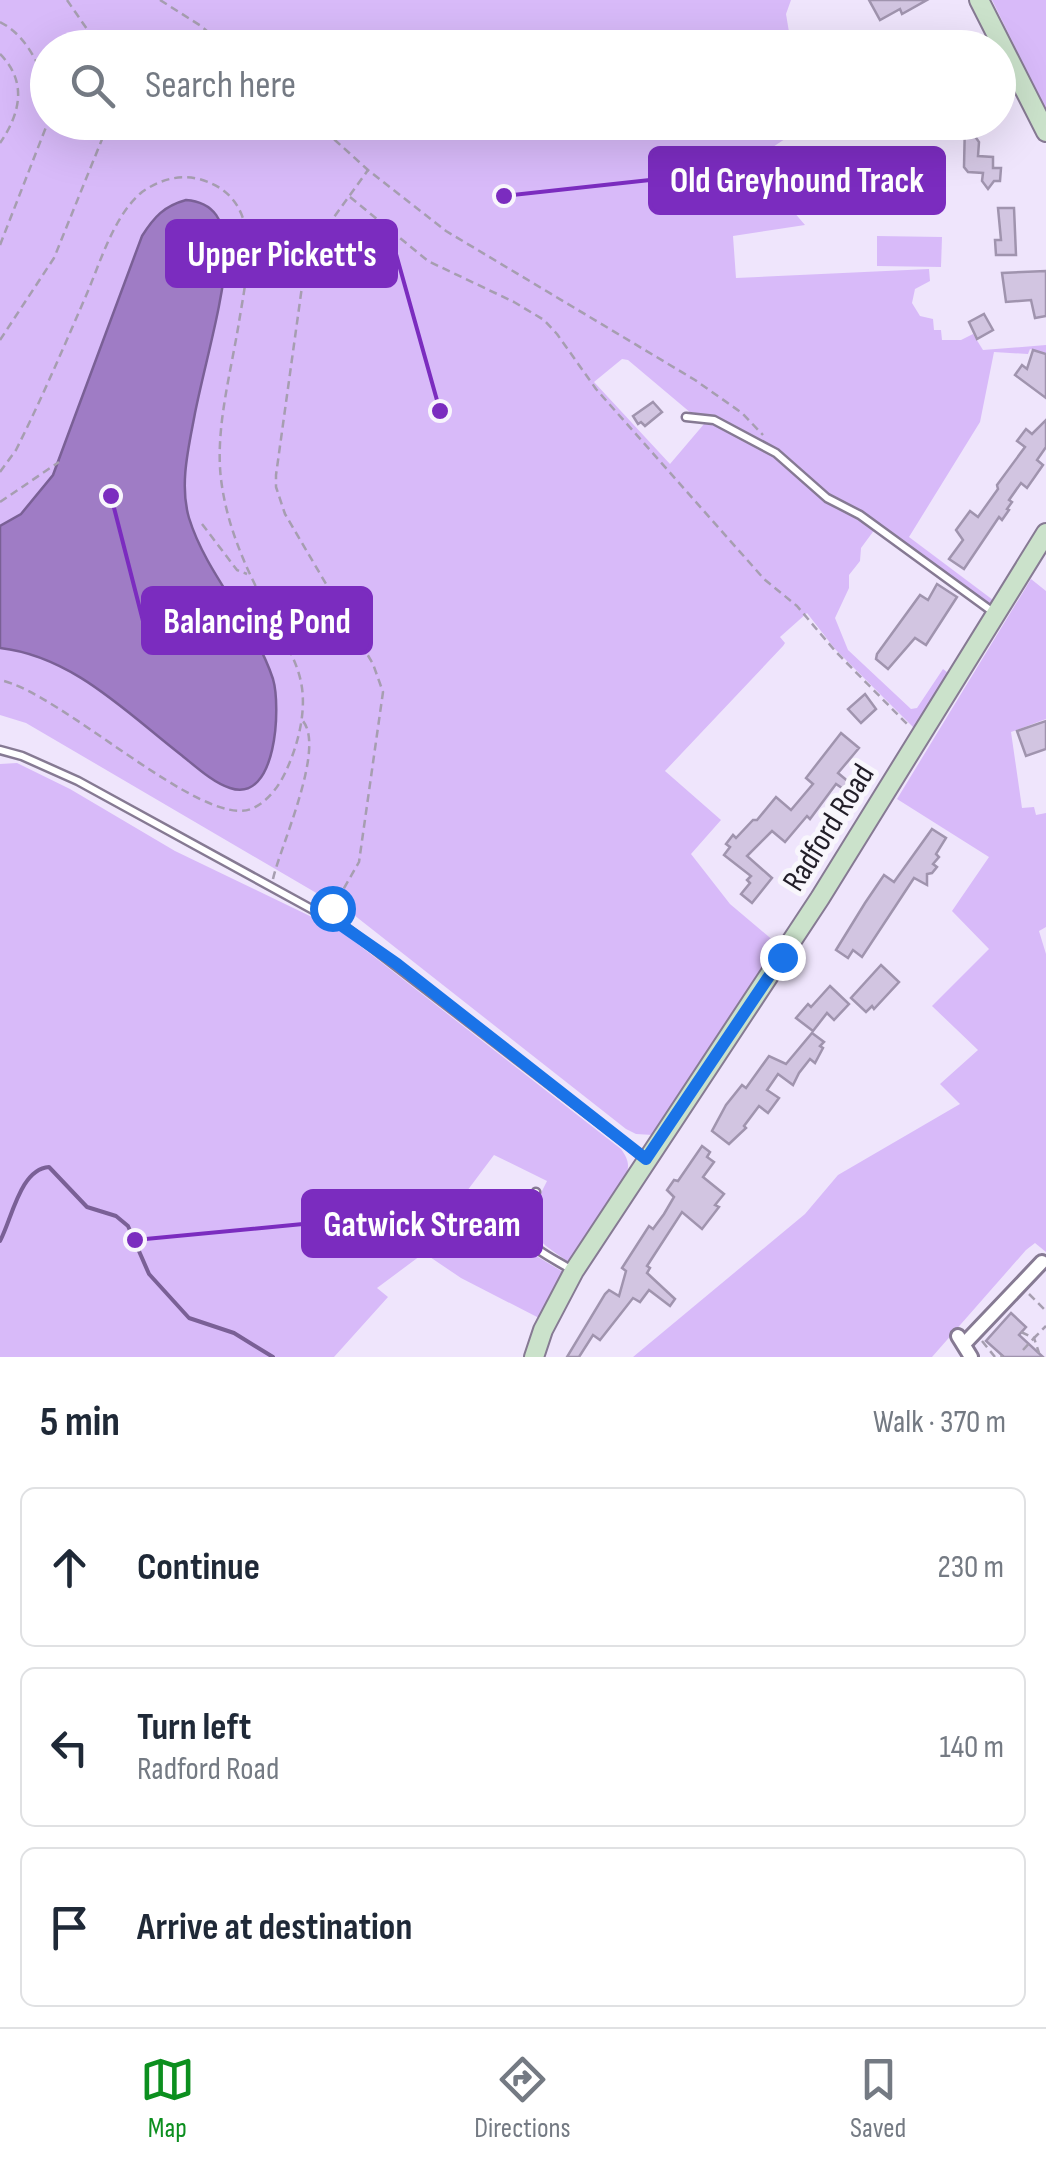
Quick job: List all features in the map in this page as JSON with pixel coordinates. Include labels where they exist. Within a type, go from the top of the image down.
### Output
[{"type":"street","points":[[979,0],[994,30]]},
{"type":"street","points":[[1016,73],[1046,132]]},
{"type":"street","name":"Radford Road","points":[[534,1357],[542,1330],[574,1271],[820,898],[1046,533]]},
{"type":"street","points":[[964,1346],[1042,1262]]},
{"type":"lane","points":[[686,417],[714,420],[776,453],[827,498],[860,515],[998,615]]},
{"type":"lane","points":[[0,750],[78,782],[328,916],[397,964],[646,1159]]},
{"type":"lane","points":[[536,1192],[525,1218],[526,1234],[537,1249],[574,1271]]},
{"type":"path","points":[[68,0],[88,30]]},
{"type":"path","points":[[160,0],[205,30]]},
{"type":"path","points":[[0,22],[25,42],[30,52]]},
{"type":"path","points":[[0,54],[13,72],[19,103],[14,123],[0,144]]},
{"type":"path","points":[[0,245],[41,140]]},
{"type":"path","points":[[0,340],[54,258],[102,140]]},
{"type":"path","points":[[335,140],[465,244],[721,397],[768,439]]},
{"type":"path","points":[[328,916],[358,862],[383,692],[373,664],[285,514],[276,488],[276,474],[304,272],[319,238],[368,170]]},
{"type":"path","points":[[0,472],[21,440],[125,212],[143,192],[170,179],[188,177],[211,183],[239,208],[249,238],[220,470],[230,522],[249,574],[298,671],[303,697],[292,754],[274,790],[263,802],[250,810],[228,810],[188,793],[33,692],[0,680]]},
{"type":"path","points":[[349,196],[428,260],[544,320],[596,389],[764,580],[797,606],[920,738]]},
{"type":"path","points":[[0,502],[59,462]]},
{"type":"path","points":[[202,524],[238,570],[249,574]]},
{"type":"path","points":[[272,886],[304,784],[308,730],[301,720]]},
{"type":"path","points":[[1021,1287],[1046,1310]]},
{"type":"path","points":[[1038,1303],[1043,1297]]},
{"type":"path","points":[[1024,1350],[1046,1326]]},
{"type":"path","points":[[976,1331],[994,1357]]},
{"type":"path","points":[[1023,1335],[1034,1338]]},
{"type":"path","points":[[1034,1338],[1039,1354]]},
{"type":"path","points":[[990,1353],[994,1348]]},
{"type":"shaded area","points":[[0,0],[791,0],[786,14],[789,30],[30,30],[30,140],[784,140],[761,155],[768,192],[787,204],[805,225],[733,236],[736,278],[929,269],[930,281],[915,289],[912,303],[920,316],[933,319],[934,330],[941,330],[942,340],[961,340],[973,334],[983,350],[1046,345],[1046,354],[1030,349],[1028,354],[994,352],[980,422],[909,537],[997,603],[993,609],[878,525],[861,548],[860,561],[849,575],[849,588],[835,618],[848,650],[911,709],[917,708],[943,669],[952,676],[918,732],[835,649],[807,613],[780,637],[783,646],[665,771],[721,820],[691,854],[730,904],[781,947],[653,1135],[626,1129],[354,915],[26,723],[0,715]],"holes":[[[622,359],[628,360],[704,424],[670,464],[594,382]]]},
{"type":"shaded area","points":[[992,0],[1046,0],[1046,110],[1016,49],[1016,30],[1007,30]]},
{"type":"shaded area","points":[[186,200],[211,209],[223,230],[227,249],[188,452],[186,505],[207,559],[265,658],[275,692],[272,750],[258,782],[246,789],[230,788],[210,778],[74,674],[26,653],[0,648],[0,526],[21,514],[53,475],[142,236],[160,213]]},
{"type":"shaded area","points":[[877,236],[942,237],[941,267],[877,266]]},
{"type":"shaded area","points":[[1031,579],[1046,591],[1046,719],[1011,732],[1022,808],[1034,807],[1036,815],[1046,813],[1046,927],[1039,931],[1046,954],[1046,1252],[1035,1243],[1026,1250],[932,1357],[633,1357],[805,1214],[838,1175],[960,1104],[940,1084],[978,1050],[932,1006],[989,949],[952,911],[989,857],[897,799]]},
{"type":"shaded area","points":[[17,763],[70,789],[175,851],[341,931],[621,1149],[628,1166],[623,1183],[569,1262],[544,1244],[532,1228],[534,1209],[547,1181],[494,1155],[455,1207],[563,1272],[539,1318],[461,1278],[424,1253],[377,1288],[388,1297],[334,1357],[0,1357],[0,764]]},
{"type":"building","points":[[869,0],[927,0],[902,14],[900,9],[880,20]]},
{"type":"building","points":[[965,140],[978,140],[978,156],[993,157],[993,168],[1001,168],[1000,181],[994,181],[988,189],[982,181],[983,173],[968,172],[964,167]]},
{"type":"building","points":[[998,208],[1014,208],[1016,255],[996,255],[995,240],[1001,240]]},
{"type":"building","points":[[1046,271],[1046,316],[1035,318],[1031,300],[1006,302],[1002,273]]},
{"type":"building","points":[[984,314],[993,330],[977,339],[969,322]]},
{"type":"building","points":[[1033,350],[1046,354],[1046,398],[1015,375],[1022,365],[1027,369]]},
{"type":"building","points":[[653,402],[662,412],[645,426],[638,424],[633,416]]},
{"type":"building","points":[[1046,420],[1046,447],[1037,460],[1043,465],[1027,488],[1021,483],[1009,500],[1009,510],[1002,520],[999,517],[964,569],[949,559],[963,540],[956,530],[970,511],[978,517],[998,489],[997,485],[1025,447],[1017,441],[1026,429],[1032,434]]},
{"type":"building","points":[[937,584],[957,597],[926,645],[915,638],[888,669],[876,659],[877,654],[920,595],[928,600]]},
{"type":"building","points":[[865,694],[876,709],[861,723],[848,709]]},
{"type":"building","points":[[1046,721],[1046,749],[1026,756],[1017,731]]},
{"type":"building","points":[[841,733],[859,748],[838,773],[850,783],[845,790],[836,784],[810,819],[807,816],[785,842],[772,831],[747,856],[772,878],[752,903],[741,894],[751,876],[724,855],[730,847],[726,844],[757,820],[776,797],[791,810],[813,784],[806,778]]},
{"type":"building","points":[[932,829],[946,838],[936,854],[939,857],[933,864],[937,867],[927,874],[927,885],[914,878],[862,957],[853,950],[848,958],[836,950],[884,875],[894,882]]},
{"type":"building","points":[[881,965],[899,982],[874,1009],[872,1006],[866,1012],[851,998]]},
{"type":"building","points":[[830,986],[849,1004],[834,1020],[827,1013],[813,1031],[796,1018]]},
{"type":"building","points":[[812,1033],[824,1042],[815,1063],[810,1059],[793,1085],[778,1074],[767,1090],[779,1098],[768,1113],[759,1106],[746,1128],[729,1144],[712,1131],[726,1105],[742,1085],[746,1088],[769,1056],[786,1064]]},
{"type":"building","points":[[702,1146],[714,1162],[703,1177],[724,1194],[715,1205],[719,1207],[702,1229],[682,1212],[647,1266],[647,1273],[675,1299],[670,1306],[649,1290],[640,1302],[633,1298],[600,1340],[593,1335],[579,1357],[567,1357],[605,1294],[609,1290],[619,1296],[626,1271],[622,1268],[649,1226],[653,1229],[664,1214],[674,1197],[667,1190],[674,1180],[678,1181]]},
{"type":"building","points":[[1011,1313],[1026,1327],[1019,1335],[1043,1357],[1004,1357],[986,1341]]},
{"type":"waterway","points":[[0,1241],[24,1185],[39,1170],[49,1167],[87,1207],[116,1216],[128,1226],[149,1274],[189,1318],[234,1333],[273,1357]]},
{"type":"place","name":"Old Greyhound Track","points":[[504,196]]},
{"type":"place","name":"Upper Pickett's","points":[[440,411]]},
{"type":"place","name":"Balancing Pond","points":[[111,496]]},
{"type":"place","name":"Gatwick Stream","points":[[135,1240]]},
{"type":"route","points":[[332,908],[328,916],[397,964],[646,1159],[782,957]]}]
